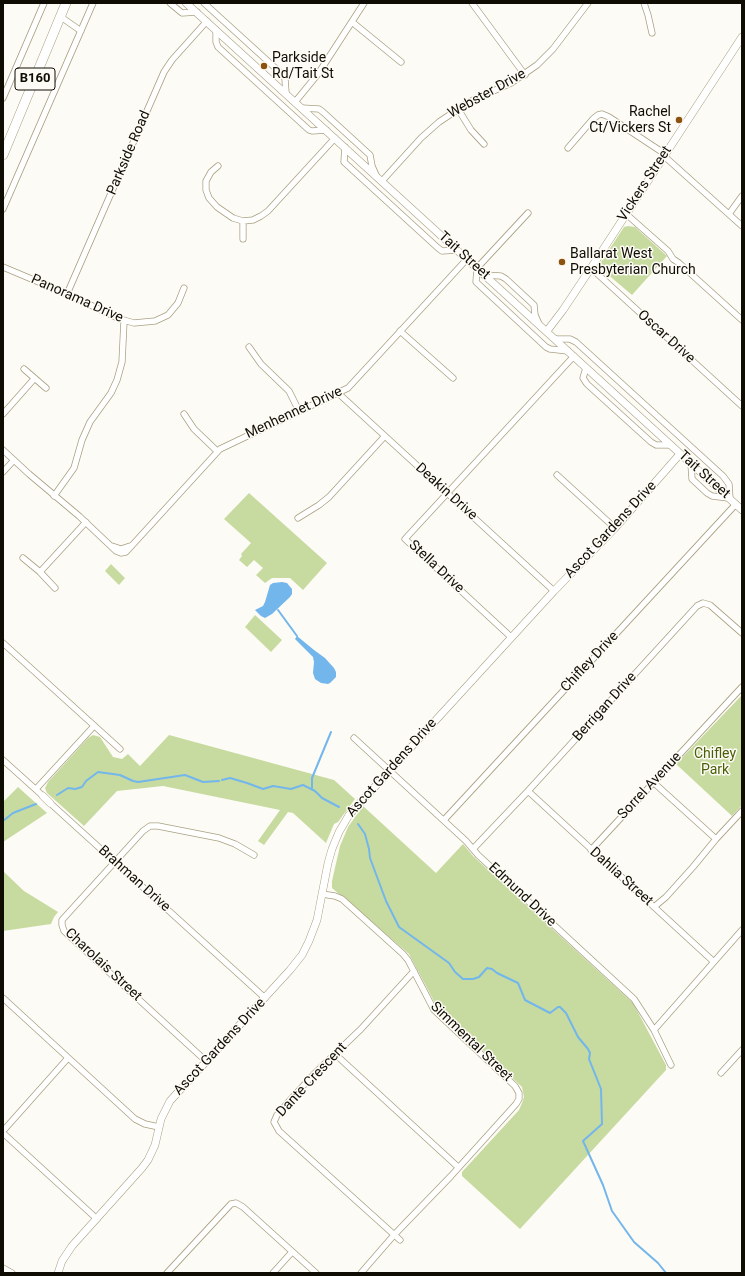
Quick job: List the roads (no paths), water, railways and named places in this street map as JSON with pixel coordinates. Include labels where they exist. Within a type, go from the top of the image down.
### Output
[{"type":"main road","name":"B160","points":[[3,155],[66,3]]},
{"type":"street","points":[[3,98],[44,3]]},
{"type":"street","points":[[3,209],[93,3]]},
{"type":"street","points":[[170,3],[182,13],[197,12]]},
{"type":"street","name":"Tait Street","points":[[186,3],[742,510]]},
{"type":"street","points":[[204,3],[283,75],[285,79],[286,93]]},
{"type":"street","points":[[295,102],[318,74],[364,3]]},
{"type":"street","points":[[472,3],[525,75]]},
{"type":"street","name":"Webster Drive","points":[[379,179],[426,132],[439,122],[474,100],[508,85],[525,75],[549,54],[588,3]]},
{"type":"street","points":[[644,3],[652,34]]},
{"type":"street","points":[[61,18],[81,31]]},
{"type":"street","name":"Parkside Road","points":[[67,294],[164,72],[172,60],[207,21]]},
{"type":"street","points":[[352,22],[401,62]]},
{"type":"street","points":[[216,30],[216,43],[230,58],[309,130],[326,130]]},
{"type":"street","name":"Vickers Street","points":[[547,331],[591,268],[742,37]]},
{"type":"street","points":[[302,108],[320,110],[352,138],[370,155],[372,166],[379,179]]},
{"type":"street","points":[[458,109],[472,130],[484,144]]},
{"type":"street","points":[[568,148],[593,118],[602,114],[609,117],[664,155],[742,226]]},
{"type":"street","points":[[218,166],[211,172],[206,181],[208,196],[215,205],[235,219],[243,221],[258,218],[268,211],[335,138]]},
{"type":"street","points":[[345,148],[345,163],[438,248],[444,251],[458,250]]},
{"type":"street","points":[[729,214],[742,196]]},
{"type":"street","points":[[528,213],[477,268],[475,280],[477,284],[545,346],[568,351]]},
{"type":"street","points":[[626,213],[668,251],[673,259],[742,320]]},
{"type":"street","points":[[243,221],[243,239]]},
{"type":"street","name":"Menhennet Drive","points":[[86,522],[116,551],[124,550],[134,543],[224,446],[350,386],[467,259]]},
{"type":"street","name":"Panorama Drive","points":[[3,267],[67,294],[124,321],[134,323],[144,323],[163,318],[176,306],[184,288]]},
{"type":"street","name":"Oscar Drive","points":[[591,268],[742,406]]},
{"type":"street","points":[[485,275],[504,277],[535,306],[535,315],[540,325]]},
{"type":"street","points":[[54,496],[74,468],[84,435],[90,422],[111,392],[117,380],[122,362],[124,321]]},
{"type":"street","points":[[400,331],[453,378]]},
{"type":"street","points":[[555,339],[570,339],[576,342],[723,476],[729,483],[730,498],[712,496],[707,493],[692,479],[692,464]]},
{"type":"street","points":[[249,347],[262,364],[287,389],[299,411]]},
{"type":"street","points":[[447,493],[574,356]]},
{"type":"street","points":[[586,368],[583,378],[587,384],[651,442],[656,445],[670,444]]},
{"type":"street","points":[[24,369],[46,388]]},
{"type":"street","points":[[3,414],[34,379]]},
{"type":"street","name":"Deakin Drive","points":[[338,393],[384,437],[554,591]]},
{"type":"street","points":[[184,414],[194,429],[218,451]]},
{"type":"street","points":[[298,518],[329,497],[384,437]]},
{"type":"street","points":[[3,450],[54,496],[86,522],[40,572]]},
{"type":"street","name":"Ascot Gardens Drive","points":[[58,1273],[67,1252],[148,1160],[155,1145],[161,1119],[169,1103],[265,998],[295,964],[305,949],[317,920],[330,855],[341,828],[353,810],[554,591],[615,528],[680,454]]},
{"type":"street","points":[[3,472],[14,460]]},
{"type":"street","points":[[557,476],[615,528]]},
{"type":"street","name":"Stella Drive","points":[[447,493],[405,539],[512,637]]},
{"type":"street","name":"Chifley Drive","points":[[444,820],[736,504]]},
{"type":"street","points":[[23,558],[56,588]]},
{"type":"street","name":"Berrigan Drive","points":[[473,849],[698,605],[704,603],[710,605],[742,633]]},
{"type":"street","points":[[3,643],[120,749]]},
{"type":"street","name":"Sorrel Avenue","points":[[591,850],[742,687]]},
{"type":"street","points":[[36,789],[94,726]]},
{"type":"street","name":"Edmund Drive","points":[[354,738],[466,840],[473,849],[634,999],[654,1030],[671,1066]]},
{"type":"street","name":"Brahman Drive","points":[[3,760],[265,998]]},
{"type":"street","points":[[653,782],[716,839]]},
{"type":"street","name":"Dahlia Street","points":[[528,791],[714,962]]},
{"type":"street","points":[[654,907],[666,897],[742,810]]},
{"type":"street","points":[[115,862],[143,831],[152,826],[219,838],[235,844],[254,855]]},
{"type":"street","name":"Charolais Street","points":[[115,862],[64,917],[62,929],[206,1061]]},
{"type":"street","name":"Simmental Street","points":[[322,894],[335,896],[342,899],[403,954],[408,960],[434,1010],[515,1086],[519,1093],[519,1099],[516,1104],[458,1167],[453,1178],[394,1235],[361,1273]]},
{"type":"street","points":[[654,1030],[742,930]]},
{"type":"street","name":"Dante Crescent","points":[[394,1235],[279,1131],[275,1124],[275,1120],[279,1112],[314,1074],[371,1019],[414,971]]},
{"type":"street","points":[[3,998],[135,1119],[145,1124],[159,1127]]},
{"type":"street","points":[[721,1073],[742,1050]]},
{"type":"street","points":[[335,1054],[458,1167]]},
{"type":"street","points":[[68,1058],[3,1132],[96,1219]]},
{"type":"street","points":[[167,1273],[231,1204],[236,1203],[243,1207],[316,1273]]},
{"type":"street","points":[[394,1235],[400,1240]]},
{"type":"street","points":[[273,1273],[292,1252]]},
{"type":"street","points":[[3,1268],[12,1273]]},
{"type":"water","points":[[273,583],[287,583],[292,589],[292,594],[272,614],[265,618],[261,616],[255,610],[263,606],[270,585]]},
{"type":"water","points":[[297,636],[325,658],[334,668],[336,677],[330,683],[321,683],[315,679],[313,673],[313,657],[295,639]]},
{"type":"waterway","points":[[278,610],[297,636]]},
{"type":"waterway","points":[[312,788],[312,778],[331,732]]},
{"type":"waterway","points":[[57,795],[68,788],[75,789],[82,787],[86,781],[98,772],[120,775],[138,782],[185,775],[203,782],[219,781]]},
{"type":"waterway","points":[[222,780],[230,778],[263,789],[273,786],[291,789],[303,785],[339,807]]},
{"type":"waterway","points":[[3,821],[13,813],[36,804]]},
{"type":"waterway","points":[[358,824],[365,834],[370,858],[386,901],[399,927],[449,963],[455,972],[463,979],[473,979],[479,977],[487,968],[492,969],[518,983],[525,1000],[550,1013],[558,1007],[566,1013],[578,1037],[590,1053],[589,1059],[601,1089],[602,1124],[583,1141],[603,1185],[612,1211],[634,1242],[658,1263],[666,1273]]},
{"type":"place","name":"Parkside Rd/Tait St","points":[[264,66]]},
{"type":"place","name":"Rachel Ct/Vickers St","points":[[679,120]]},
{"type":"place","name":"Ballarat West Presbyterian Church","points":[[562,262]]},
{"type":"park label","name":"Chifley Park","points":[[715,762]]}]
